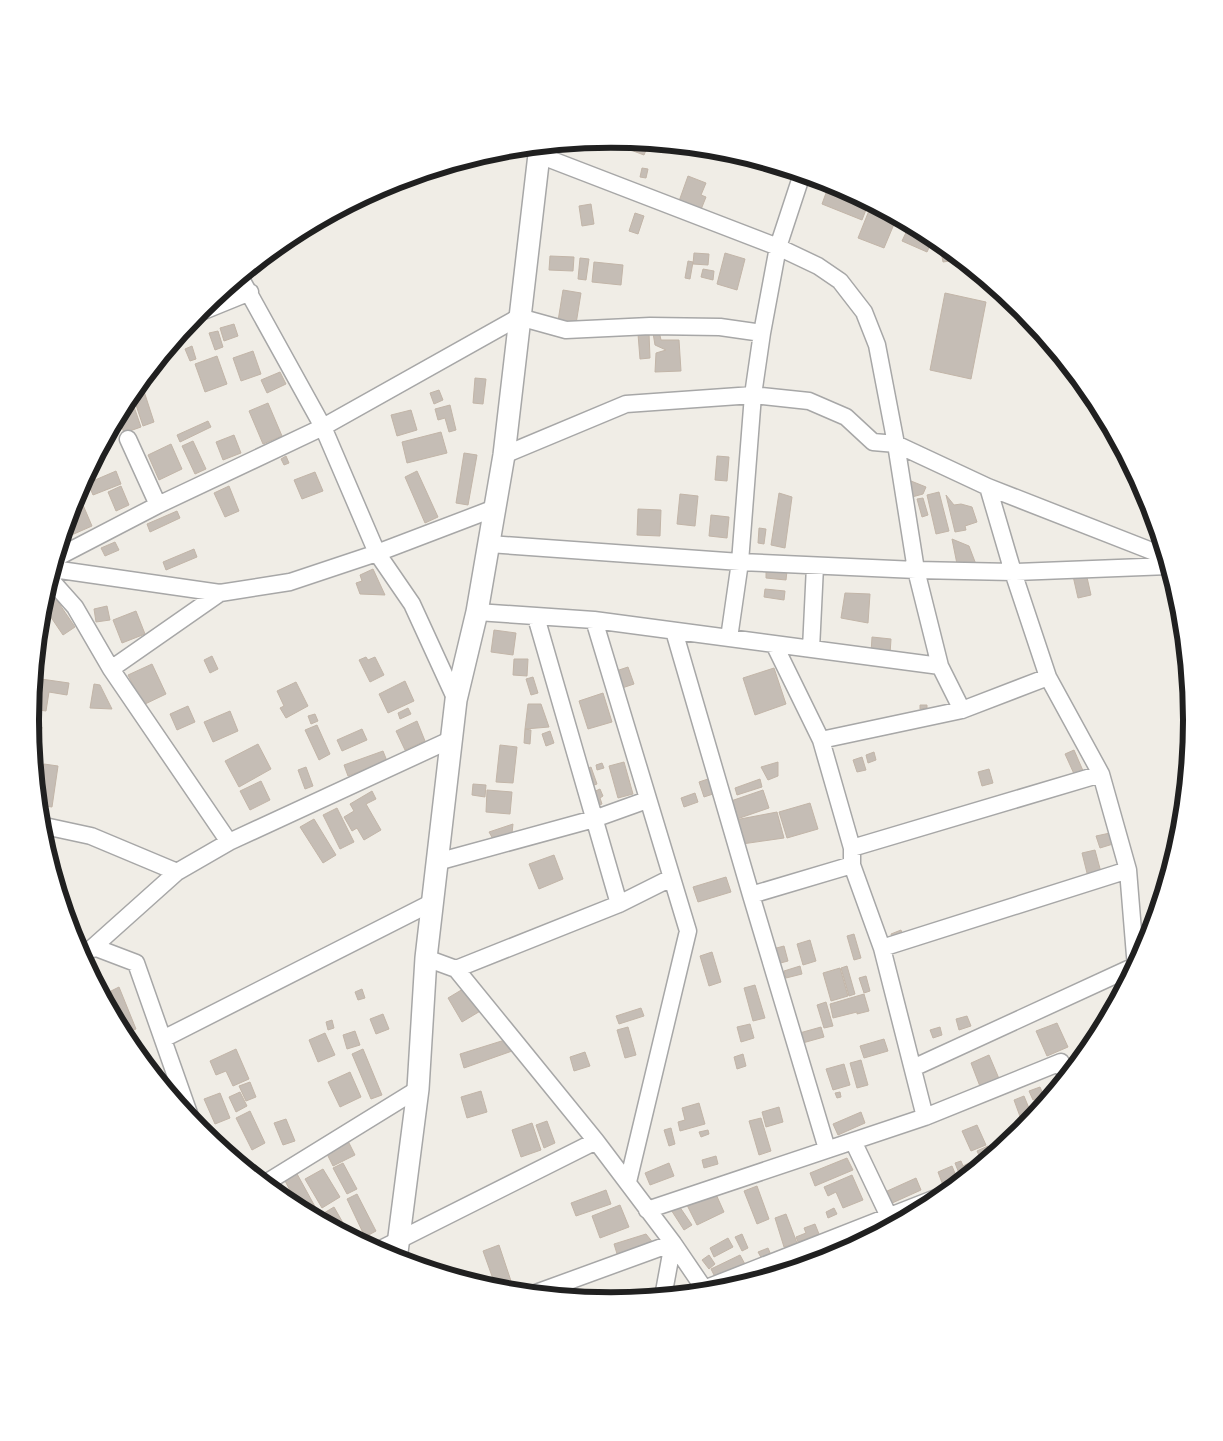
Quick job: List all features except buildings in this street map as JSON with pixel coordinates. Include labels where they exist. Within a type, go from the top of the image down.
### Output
[{"type":"street","points":[[545,152],[778,247],[818,266],[840,281],[864,312],[878,345],[916,570],[940,666],[962,710]]},
{"type":"street","points":[[398,1250],[418,1089],[426,958],[456,700],[477,612],[496,508],[540,153]]},
{"type":"street","points":[[729,638],[740,562],[753,395],[762,333],[778,247],[800,180]]},
{"type":"street","points":[[243,282],[323,427],[377,553],[412,604],[456,700]]},
{"type":"street","points":[[219,305],[250,292]]},
{"type":"street","points":[[63,554],[158,505],[323,427],[519,317],[566,330],[650,326],[720,327],[762,333]]},
{"type":"street","points":[[504,455],[626,404],[753,395],[809,401],[846,417],[873,442],[896,444],[988,487],[1160,555]]},
{"type":"street","points":[[128,438],[158,505]]},
{"type":"street","points":[[988,487],[1013,572],[1048,677],[1101,774],[1128,870],[1135,953]]},
{"type":"street","points":[[59,570],[220,593],[290,582],[377,553],[496,508]]},
{"type":"street","points":[[489,544],[598,554],[916,570],[1013,572],[1163,566]]},
{"type":"street","points":[[810,649],[815,566]]},
{"type":"street","points":[[55,585],[76,607],[111,669],[229,842]]},
{"type":"street","points":[[111,669],[220,593]]},
{"type":"street","points":[[477,612],[594,620],[940,666]]},
{"type":"street","points":[[536,617],[619,904]]},
{"type":"street","points":[[594,620],[688,931],[628,1182]]},
{"type":"street","points":[[674,631],[750,895],[827,1149]]},
{"type":"street","points":[[774,644],[821,740],[852,848],[852,865],[882,948],[925,1117]]},
{"type":"street","points":[[821,740],[962,710],[1048,677]]},
{"type":"street","points":[[88,952],[177,872],[229,842],[452,739]]},
{"type":"street","points":[[852,848],[1101,774]]},
{"type":"street","points":[[437,862],[594,819],[647,800]]},
{"type":"street","points":[[49,827],[91,836],[177,872]]},
{"type":"street","points":[[750,895],[852,865]]},
{"type":"street","points":[[882,948],[1128,870]]},
{"type":"street","points":[[456,969],[619,904],[671,878]]},
{"type":"street","points":[[163,1039],[433,902]]},
{"type":"street","points":[[88,952],[136,963],[185,1102]]},
{"type":"street","points":[[426,958],[456,969],[628,1182],[702,1285]]},
{"type":"street","points":[[913,1068],[1127,970]]},
{"type":"street","points":[[647,1210],[925,1117],[1062,1062],[1065,1071]]},
{"type":"street","points":[[270,1180],[418,1089]]},
{"type":"street","points":[[398,1250],[596,1141]]},
{"type":"street","points":[[853,1141],[891,1221]]},
{"type":"street","points":[[739,1279],[888,1222]]},
{"type":"street","points":[[547,1289],[673,1243]]},
{"type":"street","points":[[664,1290],[673,1243]]}]
